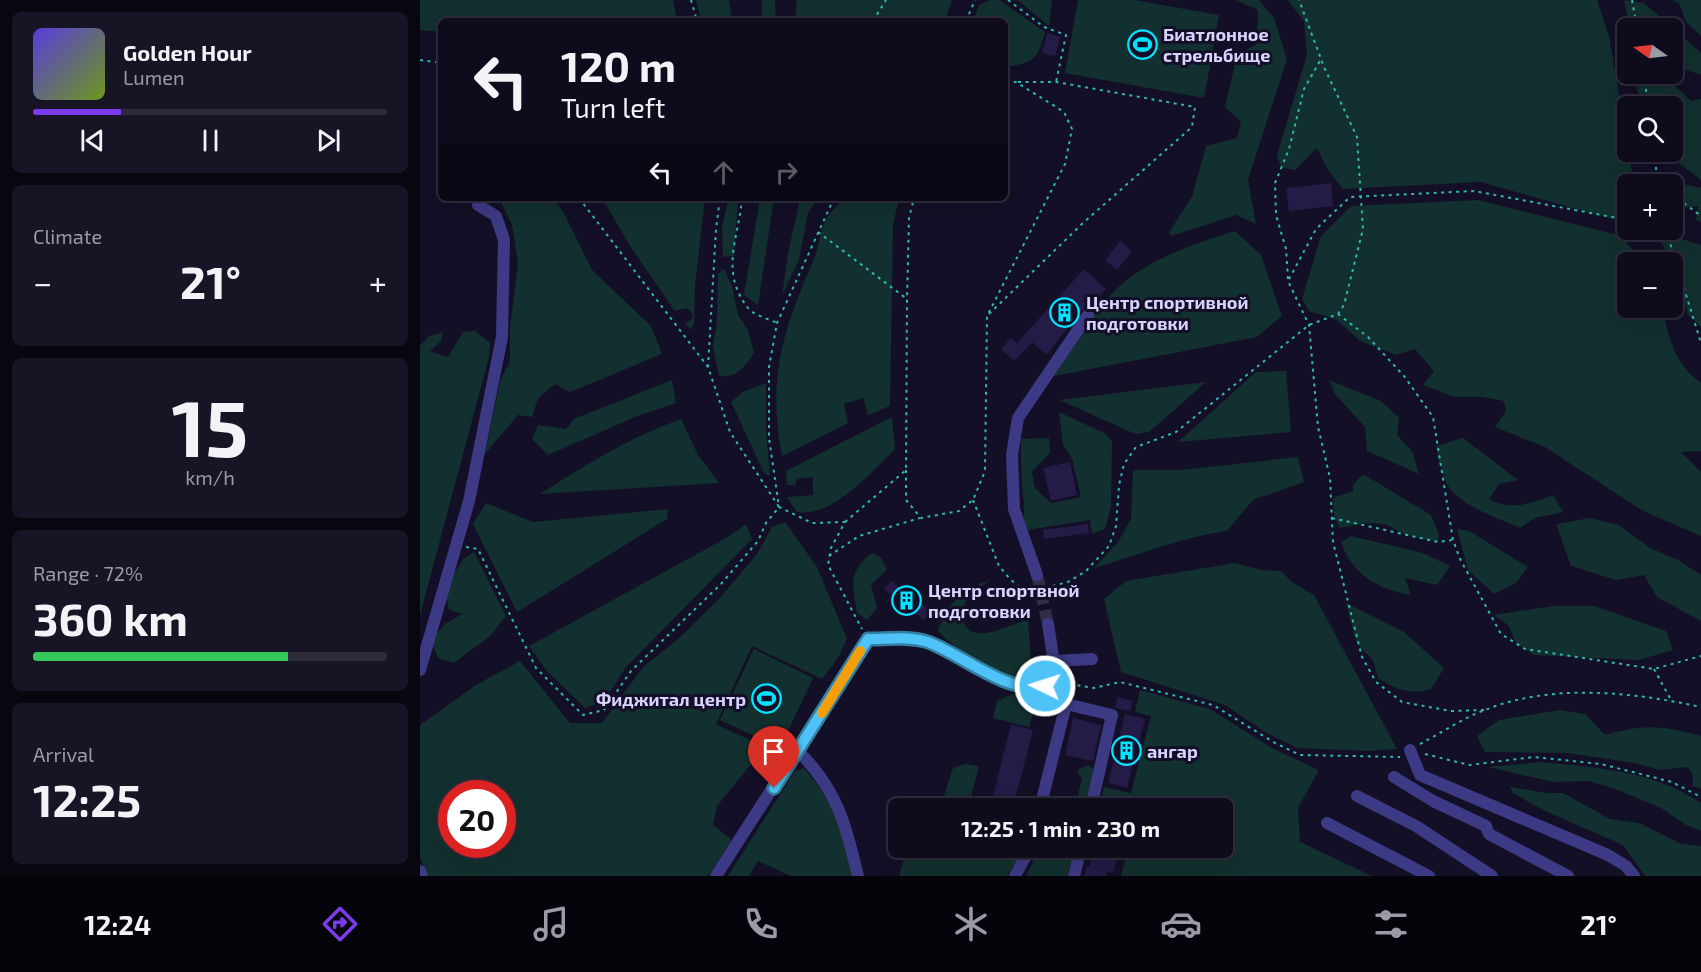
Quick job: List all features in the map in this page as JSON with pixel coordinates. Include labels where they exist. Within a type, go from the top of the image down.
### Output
[{"type":"street","points":[[420,670],[469,501],[502,338],[504,240],[496,216],[478,205]]},
{"type":"street","points":[[1037,575],[1014,510],[1012,455],[1018,418],[1089,315]]},
{"type":"street","points":[[1042,798],[1066,704],[1058,684],[1048,624]]},
{"type":"street","points":[[716,876],[868,639],[895,638],[927,642],[1000,678],[1033,690],[1058,684]]},
{"type":"street","points":[[1055,661],[1092,659]]},
{"type":"street","points":[[1066,704],[1112,715],[1093,798]]},
{"type":"street","points":[[1410,750],[1420,775],[1608,855],[1626,866],[1634,876]]},
{"type":"street","points":[[798,751],[827,785],[845,818],[858,876]]},
{"type":"street","points":[[1394,777],[1433,801],[1486,826],[1490,834],[1568,876]]},
{"type":"street","points":[[1357,796],[1416,826],[1491,876]]},
{"type":"street","points":[[1327,823],[1429,876]]},
{"type":"street","points":[[1014,876],[1024,858]]},
{"type":"street","points":[[1074,876],[1079,858]]},
{"type":"street","points":[[420,871],[422,876]]},
{"type":"path","points":[[691,0],[696,18]]},
{"type":"path","points":[[875,18],[886,0]]},
{"type":"path","points":[[967,18],[975,0]]},
{"type":"path","points":[[1008,0],[1044,27],[1066,35],[1056,82]]},
{"type":"path","points":[[973,500],[999,566],[1010,579],[1023,590],[1049,589],[1068,582],[1086,571],[1109,546],[1116,526],[1119,485],[1124,464],[1136,447],[1176,432],[1309,325],[1338,314],[1344,305],[1363,230],[1357,137],[1321,59],[1299,0]]},
{"type":"path","points":[[1632,0],[1635,18]]},
{"type":"path","points":[[1321,59],[1304,89],[1289,149],[1275,183],[1275,215],[1286,249],[1288,282],[1309,325],[1318,427],[1330,478],[1333,542],[1362,657],[1376,682],[1402,702],[1451,711],[1484,710]]},
{"type":"path","points":[[420,60],[438,63]]},
{"type":"path","points":[[987,316],[1083,223],[1192,127],[1195,107],[1056,82],[1008,82]]},
{"type":"path","points":[[829,556],[859,536],[921,518],[959,511],[973,500],[986,471],[987,316],[1065,164],[1072,129],[1064,112],[1016,82]]},
{"type":"path","points":[[1288,282],[1316,228],[1350,197],[1474,191],[1617,218]]},
{"type":"path","points":[[581,201],[708,367],[730,432],[779,507],[812,524],[845,522]]},
{"type":"path","points":[[708,367],[720,201]]},
{"type":"path","points":[[741,201],[730,263],[734,279],[748,309],[777,323]]},
{"type":"path","points":[[456,546],[478,549],[536,668],[583,715],[604,710],[631,671],[721,584],[758,541],[766,523],[779,507],[769,438],[769,367],[777,323],[833,201]]},
{"type":"path","points":[[913,201],[909,218],[907,299],[906,500],[921,518]]},
{"type":"path","points":[[1683,202],[1701,216]]},
{"type":"path","points":[[818,232],[907,299]]},
{"type":"path","points":[[1669,240],[1701,343]]},
{"type":"path","points":[[1338,314],[1368,336],[1404,376],[1433,417],[1453,540],[1460,559],[1502,634],[1525,649],[1654,669],[1701,656]]},
{"type":"path","points":[[868,639],[828,565],[829,556],[845,522],[906,470]]},
{"type":"path","points":[[1332,518],[1438,542],[1453,540]]},
{"type":"path","points":[[1654,669],[1671,700]]},
{"type":"path","points":[[1058,684],[1075,683],[1094,688],[1120,682],[1213,705],[1275,743],[1300,755],[1398,758],[1484,710],[1532,696],[1583,692],[1671,700],[1701,707]]},
{"type":"path","points":[[1410,750],[1469,765],[1534,757],[1601,764],[1672,782],[1701,796]]},
{"type":"green space","points":[[420,0],[673,0],[676,18],[438,18],[438,32],[420,30]]},
{"type":"green space","points":[[696,0],[729,0],[732,18],[700,18]]},
{"type":"green space","points":[[762,0],[775,0],[776,18],[762,18]]},
{"type":"green space","points":[[797,0],[952,0],[946,18],[795,18]]},
{"type":"green space","points":[[991,0],[999,0],[1045,32],[1040,49],[1033,59],[1008,66],[1008,18],[974,18],[979,5]]},
{"type":"green space","points":[[1016,0],[1052,0],[1049,26],[1019,1]]},
{"type":"green space","name":"Биатлонное стрельбище","points":[[1078,0],[1134,0],[1219,15],[1204,98],[1065,73]]},
{"type":"green space","points":[[1236,0],[1259,0],[1274,18],[1287,59],[1248,180],[1256,224],[1236,215],[1171,236],[1169,232],[1192,197],[1206,146],[1237,138],[1241,122],[1225,107],[1237,55],[1257,44],[1258,10]]},
{"type":"green space","points":[[1288,0],[1597,0],[1609,36],[1619,96],[1617,96],[1617,162],[1630,162],[1632,174],[1617,174],[1617,220],[1480,182],[1343,189],[1328,170],[1317,148],[1295,170],[1281,167],[1277,155],[1307,55],[1304,21]]},
{"type":"green space","points":[[1624,0],[1644,3],[1661,18],[1628,18]]},
{"type":"green space","points":[[1672,0],[1701,0],[1701,36],[1686,22],[1679,3]]},
{"type":"green space","points":[[1683,37],[1701,53],[1701,75],[1683,69]]},
{"type":"green space","points":[[1636,84],[1673,84],[1691,101],[1701,99],[1701,180],[1677,162],[1683,162],[1683,96],[1639,96]]},
{"type":"green space","points":[[1683,184],[1701,188],[1701,222],[1696,220],[1698,206],[1683,208]]},
{"type":"green space","points":[[1478,200],[1617,235],[1617,240],[1625,240],[1634,252],[1617,252],[1617,318],[1665,318],[1679,359],[1692,376],[1701,383],[1701,451],[1681,452],[1701,472],[1701,536],[1643,511],[1545,447],[1495,427],[1506,411],[1504,401],[1482,397],[1455,397],[1423,385],[1434,371],[1415,349],[1396,355],[1360,341],[1337,320],[1309,311],[1302,299],[1321,236],[1351,206]]},
{"type":"green space","points":[[500,201],[555,201],[564,213],[592,270],[651,326],[662,354],[570,392],[555,384],[538,398],[532,417],[518,415],[485,454],[500,381],[510,361],[510,327],[518,263],[512,225]]},
{"type":"green space","points":[[604,201],[705,201],[695,286],[694,322],[691,330],[685,324],[693,318],[692,312],[686,308],[675,311],[630,246]]},
{"type":"green space","points":[[728,201],[738,201],[734,256],[723,257],[722,226]]},
{"type":"green space","points":[[760,201],[774,201],[758,305],[744,295]]},
{"type":"green space","points":[[799,201],[816,201],[808,213],[799,260],[782,296]]},
{"type":"green space","points":[[841,201],[898,201],[893,225],[890,406],[868,415],[863,398],[844,404],[848,423],[782,456],[776,402],[781,355],[786,332],[828,216]]},
{"type":"green space","points":[[1235,231],[1261,255],[1282,316],[1257,337],[1054,376],[1091,319],[1126,281],[1147,266],[1171,254]]},
{"type":"green space","points":[[1683,239],[1701,245],[1701,327],[1688,315],[1683,295],[1683,252],[1667,252],[1660,240]]},
{"type":"green space","points":[[724,269],[732,286],[738,315],[748,330],[754,353],[740,371],[731,375],[719,376],[713,346],[717,322],[718,274]]},
{"type":"green space","points":[[475,331],[490,343],[489,357],[420,615],[420,346],[429,336],[443,332],[441,341],[430,351],[448,357],[463,332]]},
{"type":"green space","points":[[1286,371],[1291,432],[1178,442],[1256,372]]},
{"type":"green space","points":[[672,380],[676,403],[635,417],[548,455],[532,439],[538,425],[566,429],[574,419]]},
{"type":"green space","points":[[1329,380],[1381,401],[1399,418],[1397,435],[1412,451],[1419,474],[1367,451],[1365,427],[1335,394]]},
{"type":"green space","points":[[1206,382],[1149,432],[1135,434],[1060,400]]},
{"type":"green space","points":[[766,383],[766,429],[770,476],[764,473],[731,402],[743,392]]},
{"type":"green space","points":[[1059,412],[1104,433],[1112,441],[1111,507],[1105,529],[1092,534],[1090,520],[1027,530],[1024,523],[1021,439],[1049,438],[1050,452],[1032,472],[1035,488],[1051,503],[1081,497],[1072,459],[1063,445]]},
{"type":"green space","points":[[892,417],[895,450],[850,492],[837,501],[811,512],[797,512],[787,497],[813,495],[813,477],[797,479],[795,485],[787,485],[786,471]]},
{"type":"green space","points":[[681,419],[698,455],[719,483],[540,494],[626,443]]},
{"type":"green space","points":[[1463,438],[1518,480],[1499,484],[1489,499],[1505,505],[1521,505],[1553,495],[1563,512],[1535,518],[1520,528],[1466,503],[1449,487],[1444,478],[1436,446]]},
{"type":"green space","points":[[1298,457],[1304,482],[1253,500],[1227,531],[1177,542],[1094,568],[1118,542],[1131,519],[1133,470],[1181,470]]},
{"type":"green space","points":[[1363,474],[1431,515],[1439,535],[1438,542],[1409,536],[1385,524],[1365,523],[1339,528],[1334,514],[1333,498],[1353,491],[1353,485]]},
{"type":"green space","points":[[486,503],[533,522],[668,509],[667,519],[517,612],[473,524]]},
{"type":"green space","points":[[1590,518],[1619,525],[1650,548],[1678,560],[1701,575],[1701,621],[1657,597],[1644,575],[1616,580],[1571,566],[1556,524]]},
{"type":"green space","points":[[785,522],[817,567],[847,639],[838,658],[822,679],[752,646],[716,724],[765,747],[717,806],[713,825],[732,840],[708,876],[426,876],[420,856],[420,725],[476,685],[520,661],[570,723],[602,723],[643,667],[677,640],[718,600],[757,554],[772,527]]},
{"type":"green space","points":[[746,524],[752,539],[627,666],[604,701],[585,708],[546,670],[529,646],[728,537]]},
{"type":"green space","points":[[1457,529],[1469,531],[1528,567],[1516,583],[1494,594],[1468,570]]},
{"type":"green space","points":[[1351,536],[1423,553],[1450,566],[1437,585],[1405,578],[1411,595],[1388,589],[1368,579],[1352,564],[1341,542]]},
{"type":"green space","points":[[474,552],[506,616],[490,636],[454,663],[438,658],[431,640],[445,624],[462,614],[449,610],[445,589],[463,559]]},
{"type":"green space","points":[[872,553],[881,558],[887,570],[871,585],[877,608],[867,620],[857,613],[853,587],[855,573]]},
{"type":"green space","points":[[1235,563],[1262,570],[1281,571],[1292,582],[1314,595],[1397,749],[1367,751],[1297,748],[1265,732],[1225,705],[1121,672],[1104,599],[1126,581]]},
{"type":"green space","points":[[990,580],[965,603],[962,610],[964,623],[968,629],[976,633],[984,633],[1028,620],[1031,659],[1046,658],[1047,670],[1036,678],[1022,681],[989,669],[965,654],[938,631],[957,598],[971,588]]},
{"type":"green space","points":[[1346,603],[1404,632],[1444,668],[1431,689],[1416,692],[1403,690],[1378,678],[1373,660],[1357,644]]},
{"type":"green space","points":[[1553,606],[1594,606],[1666,631],[1673,650],[1639,660],[1534,655],[1516,643],[1509,626],[1494,615]]},
{"type":"green space","name":"Фиджитал центр","points":[[754,649],[813,678],[780,748],[720,720]]},
{"type":"green space","points":[[1140,690],[1210,709],[1272,748],[1319,770],[1298,808],[1300,842],[1372,876],[1121,876],[1126,858],[1233,858],[1233,798],[1101,798],[1104,787],[1131,793],[1151,716],[1135,712]]},
{"type":"green space","points":[[1012,694],[1027,698],[1034,710],[1029,727],[993,718],[997,701]]},
{"type":"green space","points":[[1560,710],[1585,714],[1605,735],[1653,727],[1701,736],[1701,789],[1693,786],[1693,775],[1688,767],[1660,770],[1635,763],[1567,753],[1485,752],[1477,736],[1499,720]]},
{"type":"green space","points":[[1541,762],[1624,772],[1683,792],[1701,803],[1701,831],[1686,825],[1661,808],[1613,788],[1588,781],[1554,782],[1488,767]]},
{"type":"green space","points":[[965,764],[979,766],[971,798],[943,798],[953,768]]},
{"type":"green space","points":[[1088,765],[1095,770],[1088,798],[1077,798],[1082,778],[1078,774],[1079,769]]},
{"type":"green space","points":[[804,768],[831,806],[853,876],[791,876],[758,861],[749,876],[728,876],[795,771]]},
{"type":"green space","points":[[1510,787],[1563,793],[1610,819],[1639,823],[1681,844],[1701,846],[1701,876],[1645,876],[1623,845],[1543,810],[1513,793]]},
{"type":"green space","points":[[904,858],[1017,858],[1007,876],[899,876]]},
{"type":"green space","points":[[1035,858],[1073,858],[1067,876],[1026,876]]},
{"type":"building","points":[[1047,33],[1060,37],[1055,56],[1042,53]]},
{"type":"building","points":[[1331,183],[1333,206],[1289,211],[1286,188]]},
{"type":"building","points":[[1120,241],[1132,251],[1117,270],[1105,260]]},
{"type":"building","name":"Центр спортивной подготовки","points":[[1084,269],[1106,289],[1090,307],[1082,310],[1046,355],[1032,342],[1014,361],[1001,349],[1011,338],[1017,343]]},
{"type":"building","points":[[1070,462],[1077,495],[1051,501],[1043,468]]},
{"type":"building","points":[[1088,524],[1089,533],[1044,539],[1043,530]]},
{"type":"building","name":"Центр спортвной подготовки","points":[[891,581],[931,611],[924,620],[884,589]]},
{"type":"building","points":[[1118,697],[1133,701],[1130,711],[1115,708]]},
{"type":"building","name":"ангар","points":[[1125,714],[1145,719],[1127,788],[1108,783]]},
{"type":"building","name":"ангар","points":[[1073,718],[1101,725],[1093,761],[1065,755]]},
{"type":"building","points":[[1011,724],[1033,730],[1016,798],[992,798]]},
{"type":"building","points":[[1092,858],[1117,858],[1113,873],[1107,872],[1106,876],[1084,876],[1087,866],[1090,867]]},
{"type":"tunnel","points":[[1037,575],[1048,624]]},
{"type":"slow traffic","points":[[822,713],[860,651]]},
{"type":"place","name":"Биатлонное стрельбище","points":[[1142,44]]},
{"type":"place","name":"Центр спортивной подготовки","points":[[1065,312]]},
{"type":"place","name":"Центр спортвной подготовки","points":[[907,600]]},
{"type":"place","name":"Фиджитал центр","points":[[767,699]]},
{"type":"place","name":"ангар","points":[[1126,751]]},
{"type":"route","points":[[774,788],[868,639],[895,638],[927,642],[1000,678],[1033,690],[1045,686]]}]
